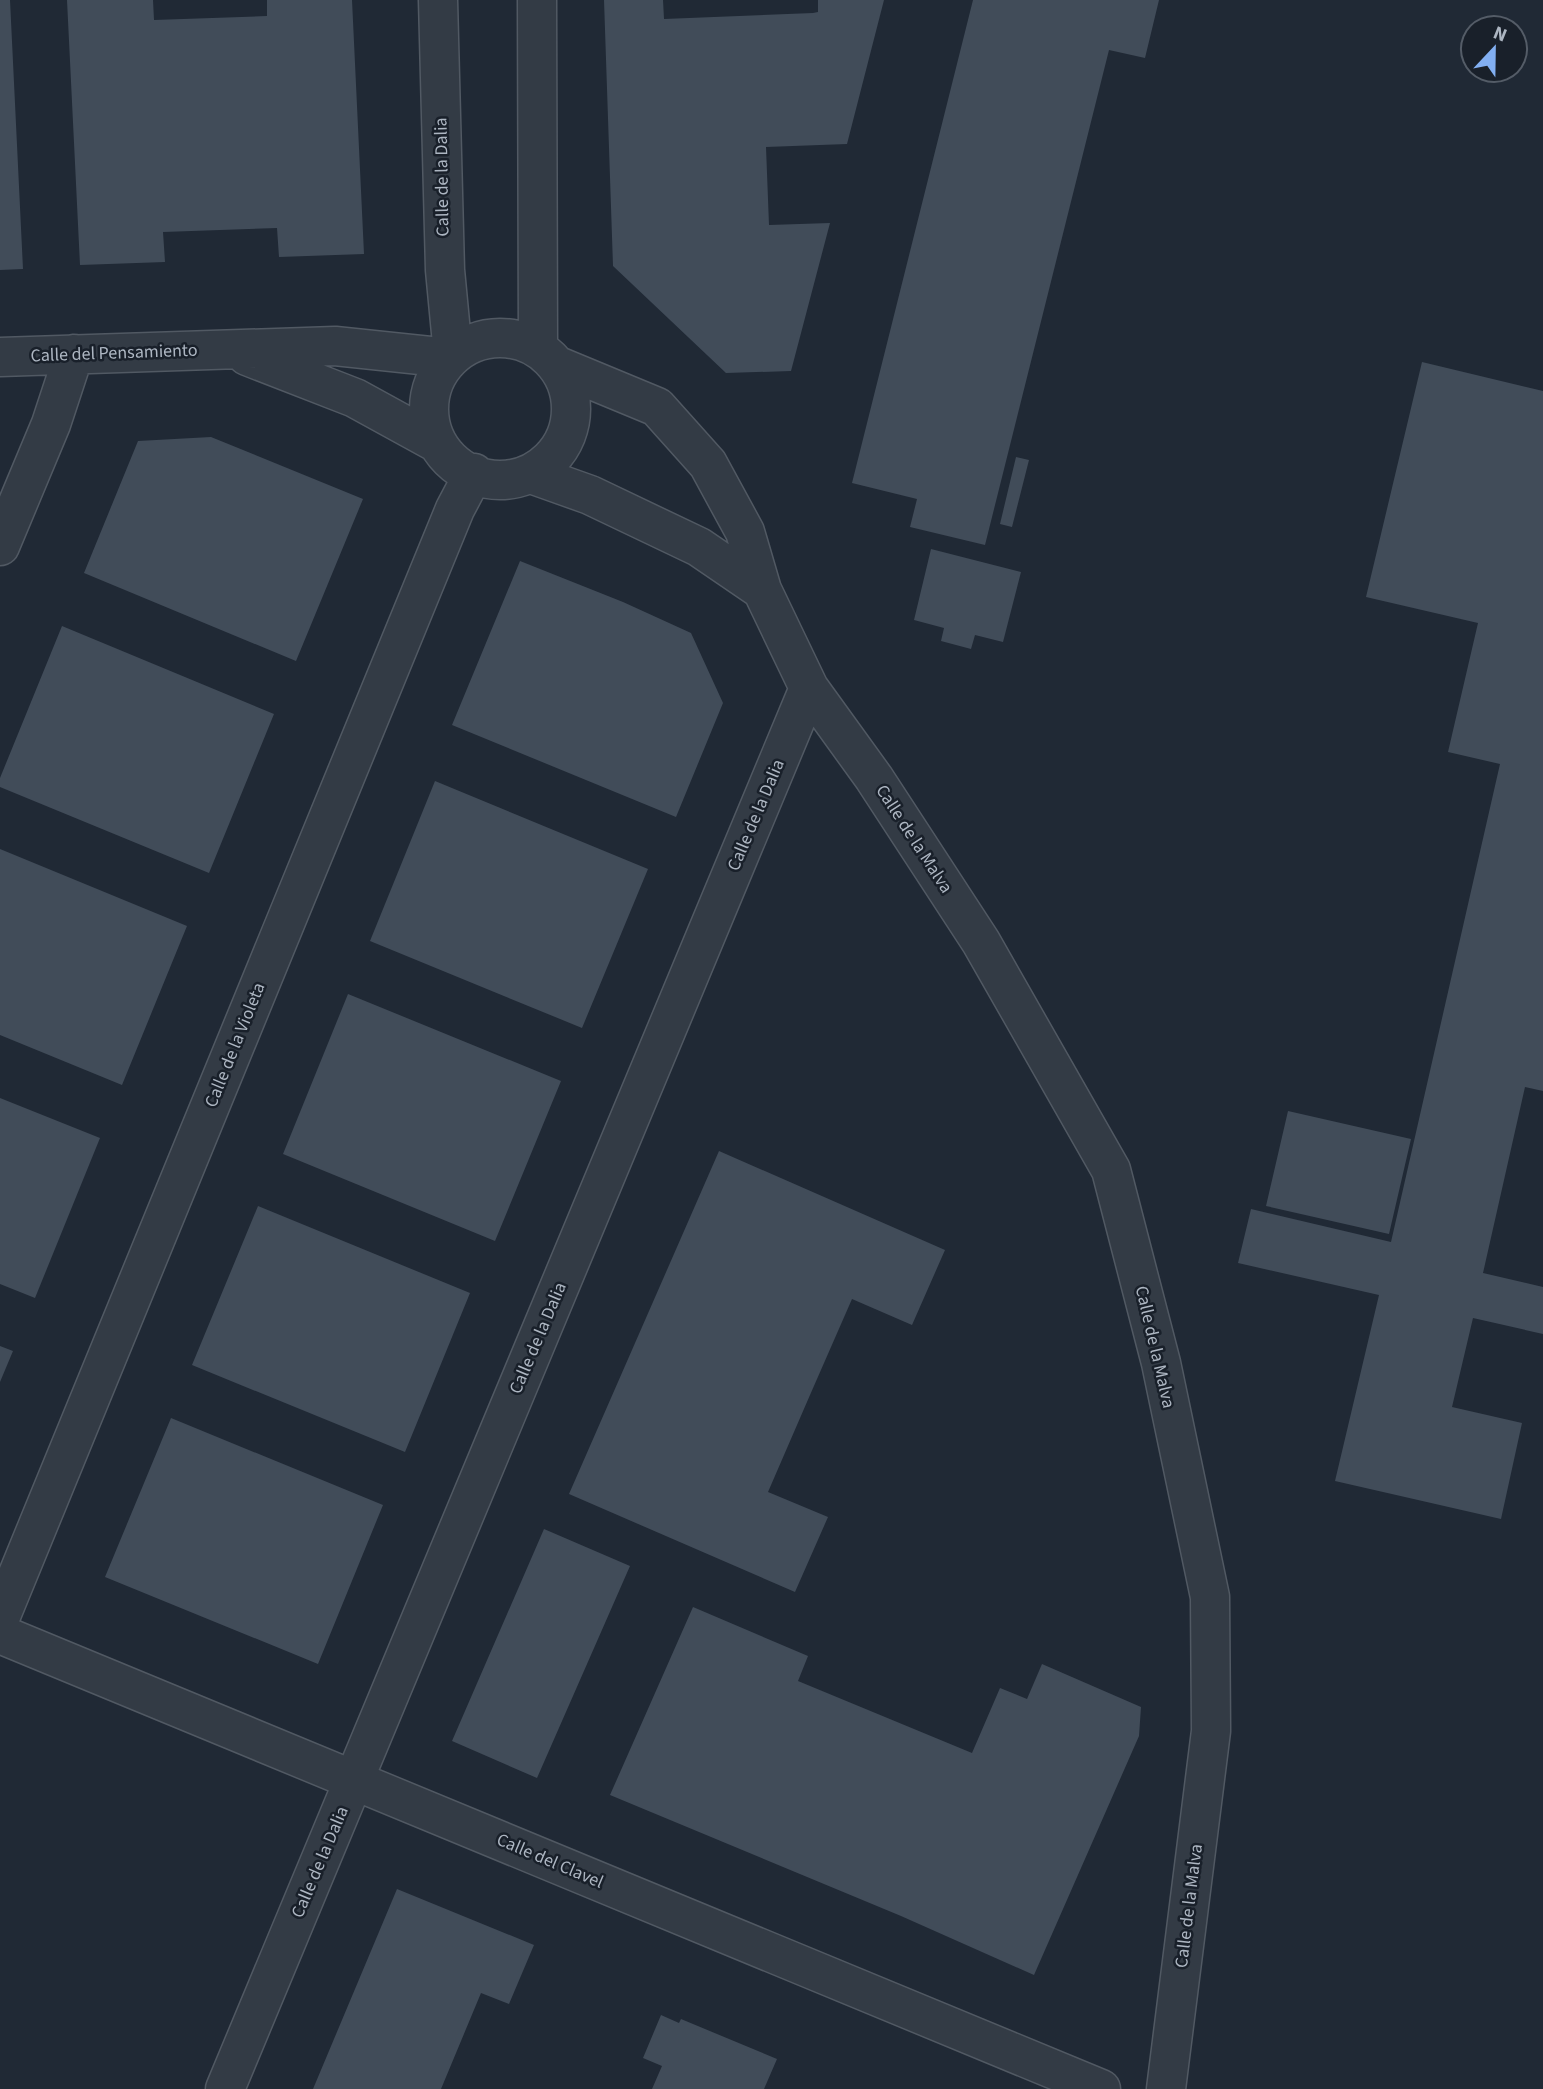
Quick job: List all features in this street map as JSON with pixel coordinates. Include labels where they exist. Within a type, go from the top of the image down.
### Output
[{"type":"street","name":"Calle de la Dalia","points":[[438,0],[445,270],[451,356]]},
{"type":"street","points":[[537,0],[548,357],[570,390],[572,417],[563,443],[550,461],[531,474],[510,480],[487,479],[458,466],[437,443],[428,412],[434,380],[451,356],[481,340],[513,338],[548,357],[657,407],[708,464],[745,532],[762,590],[809,688]]},
{"type":"street","name":"Calle del Pensamiento","points":[[0,357],[335,346],[451,356]]},
{"type":"street","name":"Calle del Pensamiento","points":[[228,349],[355,398],[437,443]]},
{"type":"street","points":[[0,546],[51,424],[74,354]]},
{"type":"street","name":"Calle de la Violeta","points":[[0,1618],[450,522],[474,473]]},
{"type":"street","points":[[531,474],[590,495],[699,547],[762,590]]},
{"type":"street","name":"Calle de la Dalia","points":[[225,2089],[809,688]]},
{"type":"street","name":"Calle de la Malva","points":[[809,688],[874,778],[981,942],[1111,1170],[1161,1363],[1210,1597],[1211,1731],[1166,2089]]},
{"type":"street","name":"Calle del Clavel","points":[[0,1634],[1101,2089]]},
{"type":"building","points":[[0,0],[10,0],[23,269],[0,270]]},
{"type":"building","points":[[67,0],[153,0],[154,20],[267,16],[267,0],[352,0],[364,254],[279,257],[277,228],[163,232],[165,262],[80,265]]},
{"type":"building","points":[[604,0],[663,0],[664,19],[813,13],[818,12],[818,0],[884,0],[847,144],[766,147],[769,225],[830,223],[791,371],[726,373],[613,266]]},
{"type":"building","points":[[973,0],[1159,0],[1145,58],[1109,50],[985,545],[910,527],[917,499],[852,483]]},
{"type":"building","points":[[1422,362],[1543,391],[1543,1091],[1525,1087],[1483,1273],[1543,1287],[1543,1334],[1473,1318],[1452,1407],[1522,1423],[1501,1519],[1335,1481],[1379,1295],[1238,1263],[1251,1209],[1391,1242],[1500,764],[1448,752],[1478,623],[1366,597]]},
{"type":"building","points":[[211,437],[363,499],[296,661],[84,573],[138,441]]},
{"type":"building","points":[[1016,457],[1029,460],[1012,527],[1000,524]]},
{"type":"building","points":[[931,549],[1021,572],[1003,642],[975,635],[971,649],[941,641],[944,628],[914,620]]},
{"type":"building","points":[[520,561],[623,602],[691,633],[723,703],[676,817],[452,725]]},
{"type":"building","points":[[62,626],[274,714],[209,873],[0,787],[0,778]]},
{"type":"building","points":[[435,781],[648,869],[582,1028],[370,941]]},
{"type":"building","points":[[0,849],[187,926],[122,1085],[0,1035]]},
{"type":"building","points":[[348,994],[561,1081],[495,1241],[283,1154]]},
{"type":"building","points":[[0,1098],[100,1138],[35,1298],[0,1284]]},
{"type":"building","points":[[1288,1111],[1411,1139],[1389,1234],[1266,1206]]},
{"type":"building","points":[[719,1151],[945,1250],[912,1325],[852,1299],[768,1492],[828,1517],[795,1592],[569,1494]]},
{"type":"building","points":[[258,1206],[470,1293],[405,1452],[192,1365]]},
{"type":"building","points":[[0,1346],[13,1351],[0,1382]]},
{"type":"building","points":[[171,1418],[383,1505],[318,1664],[105,1577]]},
{"type":"building","points":[[544,1529],[630,1566],[537,1778],[452,1741]]},
{"type":"building","points":[[693,1607],[808,1656],[798,1681],[972,1753],[1000,1688],[1027,1699],[1042,1664],[1141,1707],[1139,1736],[1034,1975],[901,1916],[610,1795]]},
{"type":"building","points":[[397,1889],[534,1945],[509,2004],[481,1993],[441,2089],[313,2089]]},
{"type":"building","points":[[661,2015],[679,2023],[681,2019],[777,2059],[764,2089],[652,2089],[662,2066],[643,2058]]}]
